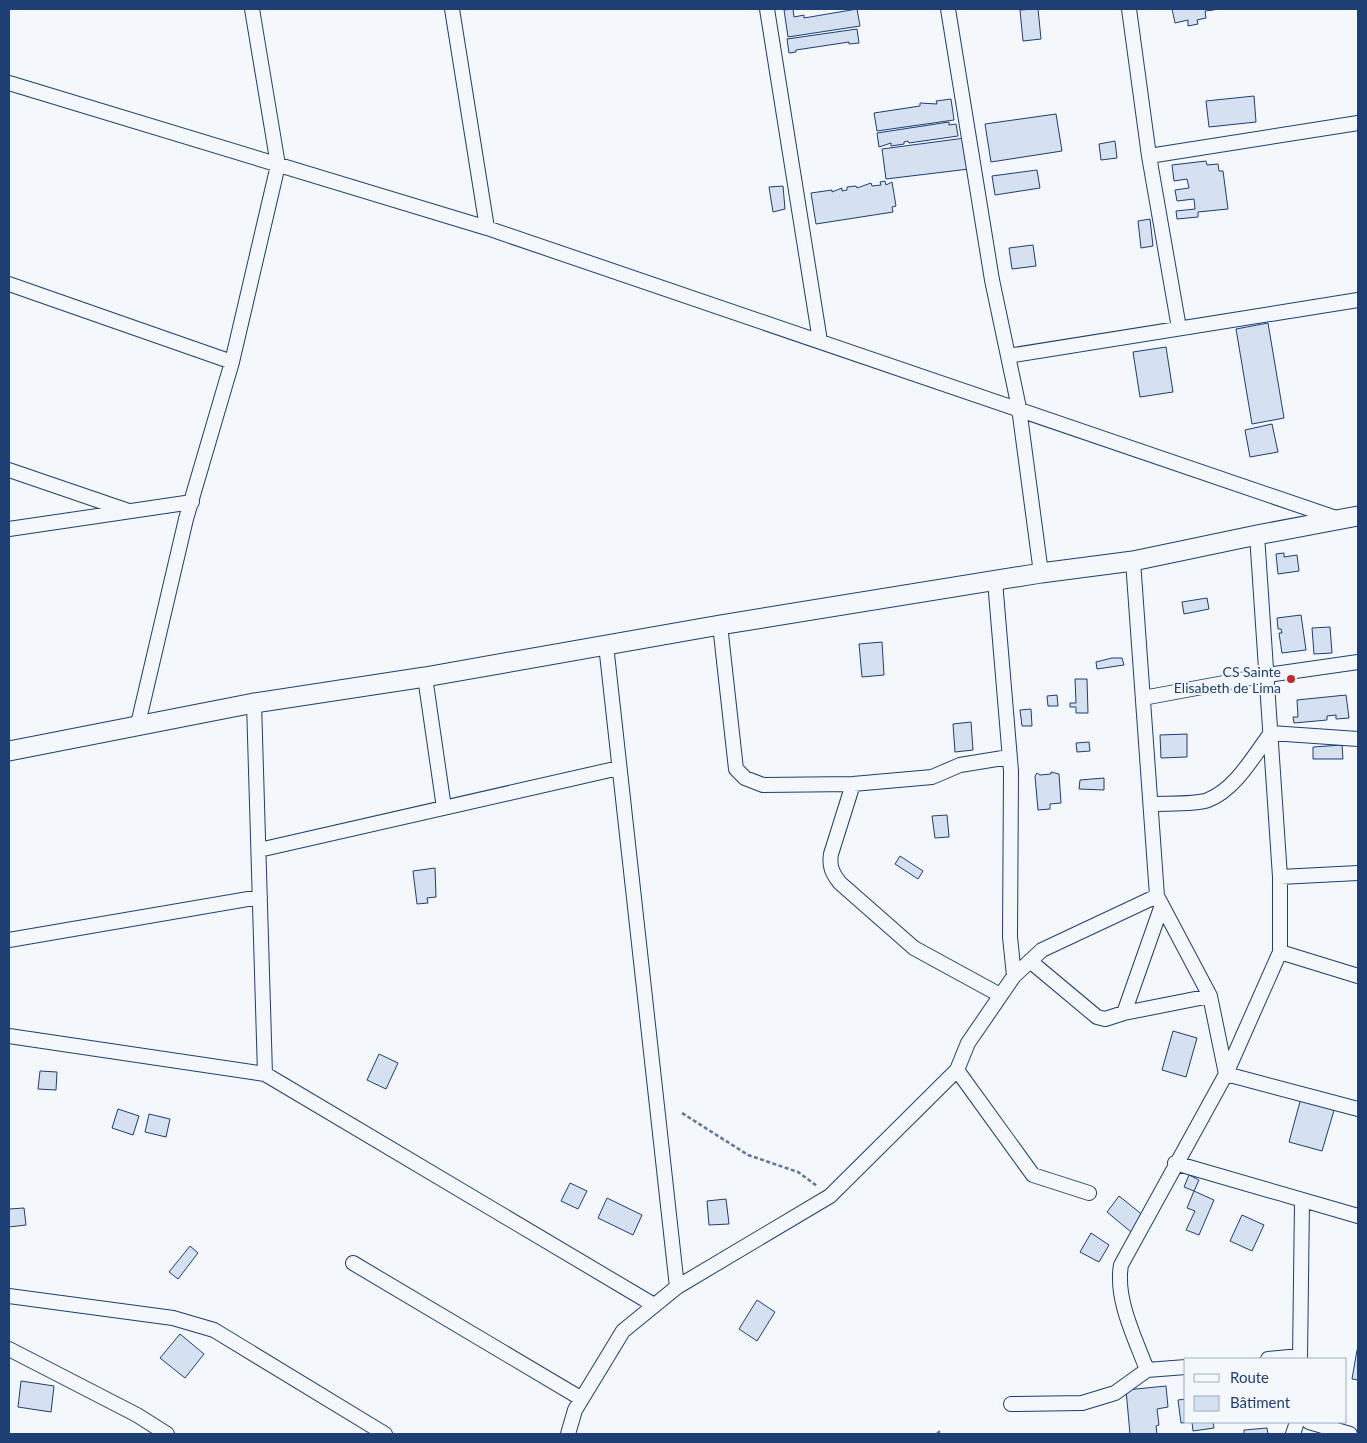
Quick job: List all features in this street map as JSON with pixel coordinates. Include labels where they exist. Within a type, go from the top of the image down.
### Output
[{"type":"street","points":[[138,724],[192,502],[232,362],[278,165],[252,9]]},
{"type":"street","points":[[452,9],[487,228]]},
{"type":"street","points":[[767,9],[820,341]]},
{"type":"street","points":[[948,9],[992,280],[1019,408],[1041,573]]},
{"type":"street","points":[[1129,9],[1150,156],[1179,328]]},
{"type":"street","points":[[9,83],[487,228],[1019,408],[1340,520]]},
{"type":"street","points":[[1150,156],[1358,123]]},
{"type":"street","points":[[9,284],[232,362]]},
{"type":"street","points":[[1008,356],[1358,300]]},
{"type":"street","points":[[9,470],[133,512]]},
{"type":"street","points":[[9,529],[192,502]]},
{"type":"street","points":[[9,750],[254,703],[425,677],[720,625],[1041,573],[1133,561],[1358,516]]},
{"type":"street","points":[[1147,1370],[1126,1314],[1119,1277],[1121,1265],[1175,1163],[1226,1074],[1280,952],[1280,877],[1257,535]]},
{"type":"street","points":[[1124,1013],[1159,901],[1133,561]]},
{"type":"street","points":[[995,581],[1009,757],[1012,893],[1010,937],[1014,976]]},
{"type":"street","points":[[720,625],[736,769],[745,778],[763,785],[854,784],[932,777],[960,765],[1009,757]]},
{"type":"street","points":[[606,645],[677,1287]]},
{"type":"street","points":[[1143,698],[1267,675],[1358,662]]},
{"type":"street","points":[[425,677],[444,808]]},
{"type":"street","points":[[254,703],[266,1074]]},
{"type":"street","points":[[1271,732],[1358,739]]},
{"type":"street","points":[[1151,804],[1207,800],[1224,790],[1237,777],[1271,732]]},
{"type":"street","points":[[259,850],[619,768]]},
{"type":"street","points":[[854,784],[830,854],[829,864],[833,874],[840,883],[914,948],[1000,996]]},
{"type":"street","points":[[1280,877],[1358,873]]},
{"type":"street","points":[[9,940],[260,897]]},
{"type":"street","points":[[568,1434],[575,1410],[623,1331],[677,1287],[830,1196],[957,1070],[968,1043],[1014,976],[1042,950],[1159,901]]},
{"type":"street","points":[[1159,901],[1210,996],[1226,1074]]},
{"type":"street","points":[[1280,952],[1358,976]]},
{"type":"street","points":[[1030,961],[1097,1017],[1105,1020],[1124,1013],[1210,996]]},
{"type":"street","points":[[9,1036],[266,1074],[654,1305]]},
{"type":"street","points":[[957,1070],[1033,1175],[1089,1193]]},
{"type":"street","points":[[1226,1074],[1358,1109]]},
{"type":"street","points":[[1175,1163],[1358,1216]]},
{"type":"street","points":[[1300,1358],[1302,1200]]},
{"type":"street","points":[[353,1262],[582,1399]]},
{"type":"street","points":[[9,1296],[174,1318],[214,1330],[385,1434]]},
{"type":"street","points":[[9,1349],[137,1415],[167,1434]]},
{"type":"street","points":[[1011,1404],[1082,1402],[1116,1393],[1147,1370],[1184,1367]]},
{"type":"street","points":[[1312,1423],[1350,1434]]},
{"type":"path","points":[[682,1113],[748,1154],[798,1172],[830,1196]]},
{"type":"path","points":[[937,1434],[942,1430]]},
{"type":"building","points":[[793,9],[794,17],[804,15],[804,18],[857,9],[860,26],[788,37],[784,10]]},
{"type":"building","points":[[1038,9],[1041,39],[1023,41],[1020,10]]},
{"type":"building","points":[[1172,9],[1214,10],[1205,11],[1206,18],[1197,20],[1198,24],[1188,26],[1188,20],[1175,23]]},
{"type":"building","points":[[857,29],[859,43],[849,44],[849,42],[796,50],[796,52],[789,53],[787,39]]},
{"type":"building","points":[[1254,96],[1256,122],[1209,127],[1206,101]]},
{"type":"building","points":[[951,99],[954,120],[877,131],[874,113],[920,106],[920,103],[937,104],[936,101]]},
{"type":"building","points":[[1056,114],[1062,151],[991,162],[985,124]]},
{"type":"building","points":[[949,122],[949,125],[956,124],[958,136],[909,143],[908,141],[904,142],[904,144],[891,146],[891,143],[879,147],[877,133]]},
{"type":"building","points":[[965,138],[969,169],[886,179],[882,149]]},
{"type":"building","points":[[1115,141],[1117,158],[1101,160],[1099,144]]},
{"type":"building","points":[[1206,161],[1207,165],[1218,164],[1219,171],[1223,171],[1228,209],[1198,212],[1198,217],[1177,219],[1176,211],[1195,209],[1194,199],[1177,201],[1175,190],[1189,188],[1187,179],[1174,181],[1172,165]]},
{"type":"building","points":[[1037,170],[1040,188],[995,195],[992,176]]},
{"type":"building","points":[[885,181],[886,185],[892,182],[896,206],[892,207],[893,212],[816,224],[811,193],[832,190],[832,192],[842,188],[842,191],[847,190],[847,187],[856,186],[857,188],[871,183],[872,186],[881,185],[880,182]]},
{"type":"building","points":[[783,186],[785,209],[773,212],[769,187]]},
{"type":"building","points":[[1150,219],[1153,246],[1141,248],[1138,221]]},
{"type":"building","points":[[1033,245],[1036,266],[1012,269],[1009,248]]},
{"type":"building","points":[[1268,323],[1284,418],[1252,424],[1236,329]]},
{"type":"building","points":[[1166,347],[1173,392],[1140,397],[1133,352]]},
{"type":"building","points":[[1272,424],[1278,452],[1250,457],[1245,430]]},
{"type":"building","points":[[1284,553],[1284,557],[1297,555],[1299,571],[1278,574],[1276,554]]},
{"type":"building","points":[[1207,598],[1209,609],[1184,614],[1182,602]]},
{"type":"building","points":[[1301,615],[1306,650],[1282,653],[1279,633],[1282,633],[1281,629],[1278,629],[1277,618]]},
{"type":"building","points":[[1330,627],[1332,653],[1314,654],[1312,628]]},
{"type":"building","points":[[882,642],[884,675],[862,677],[859,644]]},
{"type":"building","points":[[1112,658],[1122,658],[1124,665],[1097,669],[1096,662]]},
{"type":"building","points":[[1075,679],[1087,679],[1088,713],[1076,713],[1076,707],[1070,707],[1070,703],[1076,703]]},
{"type":"building","points":[[1057,695],[1058,706],[1048,706],[1047,696]]},
{"type":"building","points":[[1346,695],[1349,718],[1336,719],[1336,715],[1327,716],[1327,720],[1294,723],[1293,717],[1298,717],[1297,700]]},
{"type":"building","points":[[1031,709],[1032,726],[1022,726],[1020,710]]},
{"type":"building","points":[[971,722],[973,750],[955,752],[953,724]]},
{"type":"building","points":[[1187,734],[1187,757],[1161,758],[1160,735]]},
{"type":"building","points":[[1089,742],[1090,751],[1077,752],[1076,743]]},
{"type":"building","points":[[1342,745],[1343,759],[1313,759],[1313,747]]},
{"type":"building","points":[[1051,772],[1059,774],[1061,803],[1050,804],[1050,809],[1038,810],[1035,776],[1037,773],[1040,775],[1051,774]]},
{"type":"building","points":[[1104,778],[1104,790],[1079,789],[1080,780]]},
{"type":"building","points":[[947,815],[949,837],[935,838],[932,816]]},
{"type":"building","points":[[900,856],[923,871],[918,879],[895,864]]},
{"type":"building","points":[[435,868],[436,897],[427,898],[428,903],[417,904],[413,871]]},
{"type":"building","points":[[1173,1031],[1197,1038],[1186,1077],[1162,1070]]},
{"type":"building","points":[[379,1054],[398,1063],[386,1089],[367,1080]]},
{"type":"building","points":[[40,1071],[57,1072],[56,1090],[38,1089]]},
{"type":"building","points":[[1301,1098],[1335,1107],[1322,1151],[1289,1142]]},
{"type":"building","points":[[118,1109],[139,1116],[133,1135],[112,1128]]},
{"type":"building","points":[[149,1114],[170,1119],[166,1137],[145,1132]]},
{"type":"building","points":[[1189,1175],[1199,1180],[1194,1191],[1184,1187]]},
{"type":"building","points":[[570,1183],[587,1191],[578,1209],[561,1201]]},
{"type":"building","points":[[1194,1191],[1214,1200],[1199,1235],[1186,1230],[1195,1211],[1187,1208]]},
{"type":"building","points":[[1119,1196],[1144,1216],[1131,1232],[1107,1212]]},
{"type":"building","points":[[607,1198],[642,1215],[633,1235],[598,1218]]},
{"type":"building","points":[[726,1199],[729,1224],[709,1225],[707,1201]]},
{"type":"building","points":[[24,1208],[26,1225],[9,1227],[9,1209]]},
{"type":"building","points":[[1242,1215],[1264,1225],[1252,1251],[1230,1241]]},
{"type":"building","points":[[1091,1233],[1109,1245],[1099,1262],[1080,1252]]},
{"type":"building","points":[[190,1246],[198,1253],[178,1279],[169,1272]]},
{"type":"building","points":[[757,1300],[775,1312],[757,1341],[739,1329]]},
{"type":"building","points":[[180,1334],[204,1354],[185,1378],[160,1358]]},
{"type":"building","points":[[1358,1350],[1358,1380],[1352,1379]]},
{"type":"building","points":[[21,1381],[54,1386],[51,1412],[18,1407]]},
{"type":"building","points":[[1166,1386],[1168,1407],[1157,1409],[1159,1425],[1156,1426],[1157,1434],[1130,1434],[1126,1390]]},
{"type":"building","points":[[1184,1399],[1184,1423],[1181,1423],[1178,1400]]},
{"type":"building","points":[[1192,1423],[1213,1423],[1214,1428],[1193,1431]]},
{"type":"building","points":[[1267,1428],[1268,1434],[1244,1434],[1244,1430]]},
{"type":"place","name":"CS Sainte Elisabeth de Lima","points":[[1291,679]]}]
